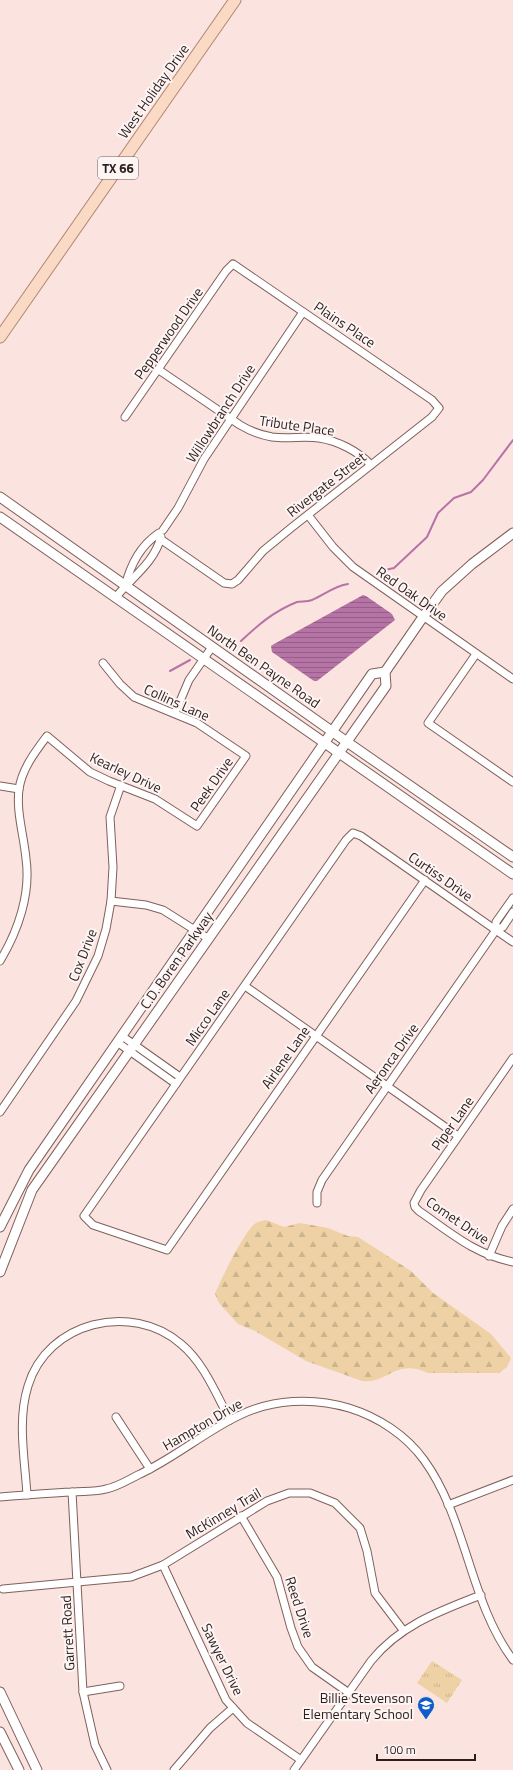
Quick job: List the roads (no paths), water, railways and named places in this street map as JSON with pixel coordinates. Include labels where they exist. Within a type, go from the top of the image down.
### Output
[{"type":"main road","name":"West Holiday Drive","points":[[0,337],[235,0]]},
{"type":"street","name":"Plains Place","points":[[233,264],[432,400],[439,408]]},
{"type":"street","name":"Pepperwood Drive","points":[[125,417],[233,264]]},
{"type":"street","name":"Willowbranch Drive","points":[[116,597],[125,586],[141,572],[158,548],[158,538],[178,508],[204,459],[303,312]]},
{"type":"street","name":"Tribute Place","points":[[159,370],[251,431],[271,437],[319,438],[330,440],[356,452],[371,465]]},
{"type":"street","name":"Rivergate Street","points":[[158,538],[224,583],[232,584],[238,580],[264,551],[432,418],[439,408]]},
{"type":"street","name":"North Ben Payne Road","points":[[0,497],[347,742],[513,857]]},
{"type":"street","name":"Red Oak Drive","points":[[308,515],[333,547],[353,567],[422,617],[513,679]]},
{"type":"street","name":"North Ben Payne Road","points":[[0,517],[513,874]]},
{"type":"street","name":"C.D. Boren Parkway","points":[[0,1272],[4,1251],[14,1237],[32,1190],[386,686],[385,672],[422,617],[450,583],[472,564],[513,533]]},
{"type":"street","name":"Willowbranch Drive","points":[[125,586],[131,566],[148,541],[158,538]]},
{"type":"street","points":[[175,713],[189,680],[212,647]]},
{"type":"street","points":[[476,654],[428,723],[513,782]]},
{"type":"street","name":"Collins Lane","points":[[103,663],[120,684],[134,697],[152,706],[175,713],[204,727],[246,756]]},
{"type":"street","name":"C.D. Boren Parkway","points":[[0,1227],[29,1170],[372,674],[385,672]]},
{"type":"street","name":"Kearley Drive","points":[[19,788],[29,762],[48,736],[90,772],[155,799],[197,826]]},
{"type":"street","name":"Peek Drive","points":[[197,826],[246,756]]},
{"type":"street","name":"Cox Drive","points":[[0,1112],[71,1010],[86,984],[104,939],[111,901],[113,867],[110,817],[120,785]]},
{"type":"street","points":[[0,786],[19,788],[19,808],[27,860],[26,886],[20,918],[12,938],[0,960]]},
{"type":"street","name":"Curtiss Drive","points":[[353,833],[361,836],[513,942]]},
{"type":"street","name":"Micco Lane","points":[[84,1216],[346,840],[353,833]]},
{"type":"street","name":"Airlene Lane","points":[[84,1216],[93,1225],[167,1250],[424,880]]},
{"type":"street","name":"Aeronca Drive","points":[[496,930],[496,922],[513,898]]},
{"type":"street","points":[[111,901],[157,908],[168,912],[209,939]]},
{"type":"street","name":"Aeronca Drive","points":[[317,1203],[317,1192],[322,1180],[496,930],[503,927],[513,912]]},
{"type":"street","points":[[245,986],[458,1136]]},
{"type":"street","points":[[119,1039],[180,1077]]},
{"type":"street","points":[[132,1048],[176,1084]]},
{"type":"street","name":"Piper Lane","points":[[414,1203],[416,1197],[513,1058]]},
{"type":"street","name":"Comet Drive","points":[[414,1203],[415,1207],[419,1211],[471,1247],[489,1256],[513,1262]]},
{"type":"street","points":[[489,1256],[502,1226],[513,1209]]},
{"type":"street","points":[[0,1230],[14,1237]]},
{"type":"street","points":[[27,1495],[22,1422],[28,1384],[38,1364],[54,1345],[70,1333],[87,1325],[112,1321],[131,1322],[150,1326],[166,1333],[181,1343],[196,1360],[230,1420]]},
{"type":"street","name":"Hampton Drive","points":[[0,1497],[107,1489],[150,1469],[230,1420],[252,1410],[289,1402],[322,1402],[357,1410],[388,1426],[414,1449],[432,1472],[448,1505],[496,1634],[513,1660]]},
{"type":"street","points":[[116,1417],[150,1469]]},
{"type":"street","points":[[448,1505],[513,1480]]},
{"type":"street","name":"Garrett Road","points":[[72,1492],[83,1692],[95,1745],[107,1770]]},
{"type":"street","name":"McKinney Trail","points":[[3,1589],[131,1577],[163,1565],[267,1501],[289,1493],[310,1493],[335,1503],[360,1528],[376,1593],[403,1630]]},
{"type":"street","name":"Reed Drive","points":[[241,1516],[277,1577],[291,1628],[298,1646],[312,1667],[349,1693]]},
{"type":"street","name":"Sawyer Drive","points":[[163,1565],[226,1700],[247,1723],[301,1760]]},
{"type":"street","points":[[294,1770],[378,1653],[403,1630],[435,1613],[481,1595]]},
{"type":"street","points":[[83,1692],[120,1686]]},
{"type":"street","points":[[0,1692],[37,1770]]},
{"type":"street","points":[[174,1770],[210,1728],[233,1708]]},
{"type":"street","points":[[0,1732],[18,1770]]},
{"type":"waterway","points":[[385,570],[394,568],[427,537],[438,513],[454,498],[471,492],[483,480],[513,440]]},
{"type":"waterway","points":[[241,641],[260,624],[281,610],[297,602],[312,600],[348,584]]},
{"type":"waterway","points":[[170,671],[190,660]]},
{"type":"place","name":"Billie Stevenson Elementary School","points":[[426,1720]]}]
